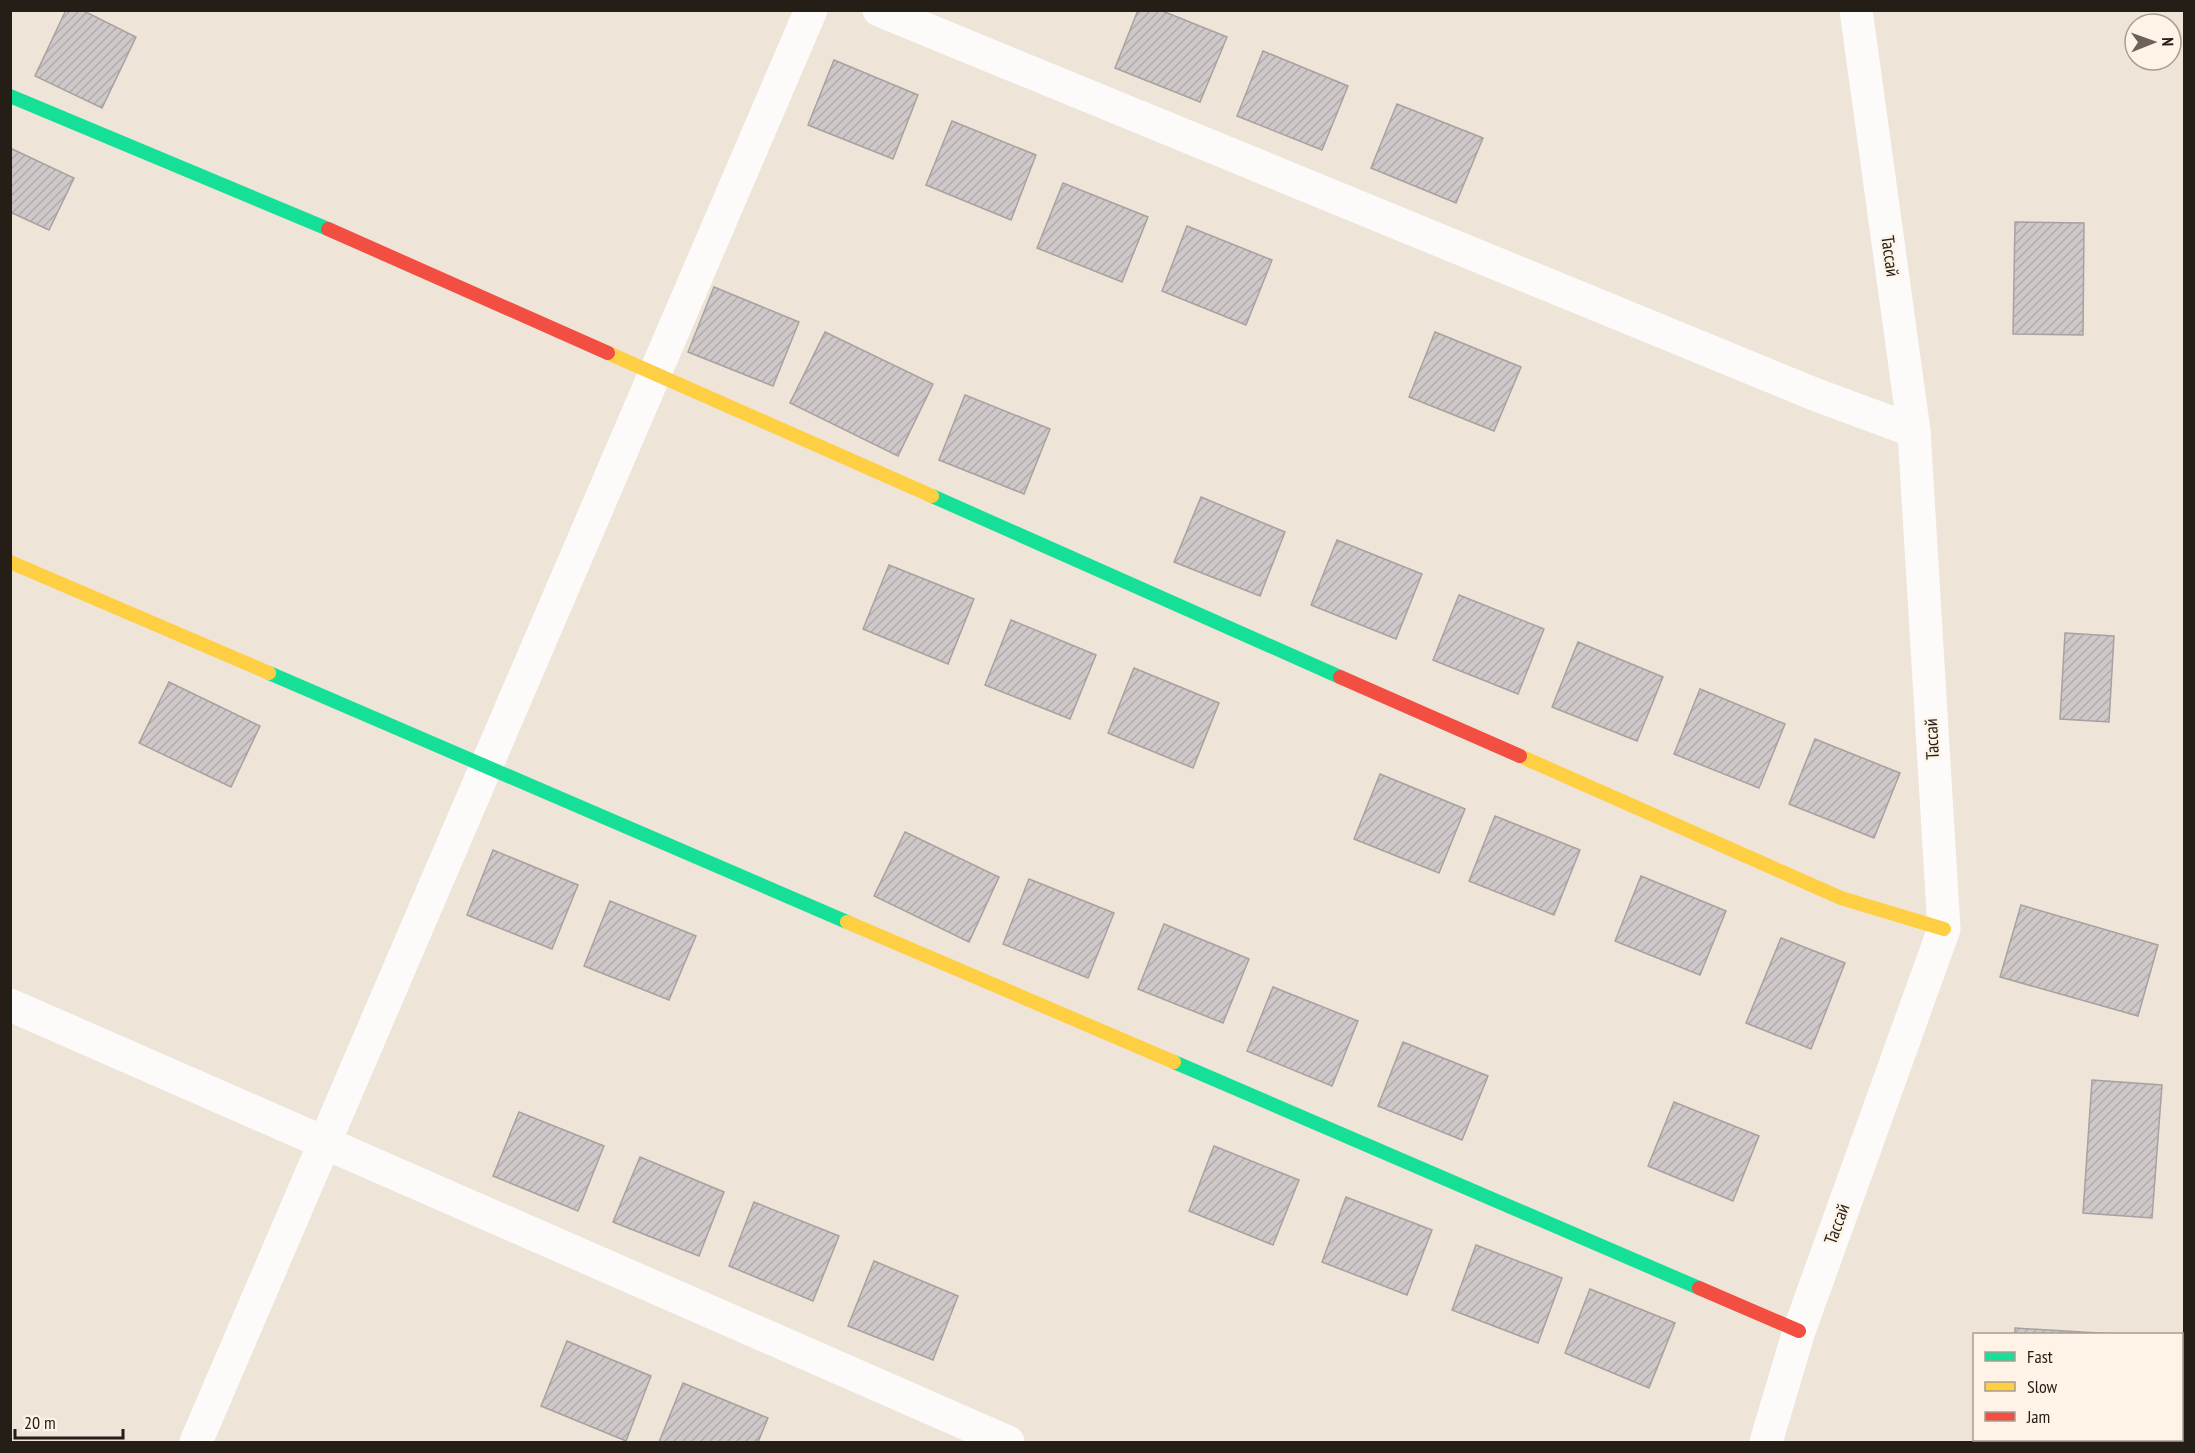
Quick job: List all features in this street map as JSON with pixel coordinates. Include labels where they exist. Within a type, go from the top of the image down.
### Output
[{"type":"street","points":[[196,1443],[811,10]]},
{"type":"street","points":[[879,10],[1803,390],[1914,431]]},
{"type":"street","name":"Тассай","points":[[1766,1443],[1799,1330],[1944,929],[1914,431],[1856,10]]},
{"type":"street","points":[[10,96],[317,224],[1831,893],[1944,929]]},
{"type":"street","points":[[10,562],[1799,1330]]},
{"type":"street","points":[[10,1005],[1008,1443]]},
{"type":"building","points":[[66,10],[82,10],[136,37],[102,108],[35,76]]},
{"type":"building","points":[[1138,10],[1160,10],[1227,37],[1200,102],[1115,68]]},
{"type":"building","points":[[1263,51],[1348,86],[1322,150],[1237,116]]},
{"type":"building","points":[[834,60],[918,95],[893,159],[808,125]]},
{"type":"building","points":[[1397,104],[1483,138],[1456,203],[1371,168]]},
{"type":"building","points":[[952,121],[1036,155],[1011,220],[926,185]]},
{"type":"building","points":[[10,148],[74,178],[49,230],[10,212]]},
{"type":"building","points":[[1063,183],[1148,217],[1122,282],[1037,248]]},
{"type":"building","points":[[2015,222],[2084,223],[2083,335],[2013,334]]},
{"type":"building","points":[[1187,226],[1272,260],[1246,325],[1162,291]]},
{"type":"building","points":[[714,287],[799,322],[773,386],[688,352]]},
{"type":"building","points":[[825,332],[933,384],[898,456],[790,403]]},
{"type":"building","points":[[1435,332],[1521,367],[1494,431],[1409,397]]},
{"type":"building","points":[[965,395],[1050,429],[1024,494],[939,460]]},
{"type":"building","points":[[1201,497],[1285,532],[1260,596],[1174,562]]},
{"type":"building","points":[[1337,540],[1422,574],[1396,639],[1311,605]]},
{"type":"building","points":[[889,565],[974,599],[948,664],[863,629]]},
{"type":"building","points":[[1459,595],[1544,629],[1518,694],[1433,660]]},
{"type":"building","points":[[1011,620],[1096,655],[1070,719],[985,685]]},
{"type":"building","points":[[2065,633],[2114,636],[2109,722],[2060,719]]},
{"type":"building","points":[[1578,642],[1663,677],[1637,741],[1552,707]]},
{"type":"building","points":[[1134,668],[1219,703],[1193,768],[1108,733]]},
{"type":"building","points":[[169,682],[260,726],[231,787],[139,743]]},
{"type":"building","points":[[1700,689],[1785,724],[1759,788],[1674,754]]},
{"type":"building","points":[[1815,739],[1900,773],[1874,838],[1789,804]]},
{"type":"building","points":[[1380,774],[1465,809],[1439,873],[1354,839]]},
{"type":"building","points":[[1495,816],[1580,850],[1554,915],[1469,881]]},
{"type":"building","points":[[905,832],[999,877],[969,942],[874,896]]},
{"type":"building","points":[[493,850],[578,885],[552,949],[467,915]]},
{"type":"building","points":[[1641,876],[1726,911],[1700,975],[1615,941]]},
{"type":"building","points":[[1029,879],[1114,913],[1088,978],[1003,944]]},
{"type":"building","points":[[610,901],[696,936],[669,1000],[584,966]]},
{"type":"building","points":[[2021,905],[2158,945],[2138,1016],[2000,977]]},
{"type":"building","points":[[1164,924],[1249,959],[1223,1023],[1138,989]]},
{"type":"building","points":[[1781,938],[1845,963],[1811,1049],[1746,1023]]},
{"type":"building","points":[[1273,987],[1358,1021],[1332,1086],[1247,1051]]},
{"type":"building","points":[[1403,1042],[1488,1076],[1462,1140],[1378,1106]]},
{"type":"building","points":[[2092,1080],[2162,1085],[2152,1218],[2083,1213]]},
{"type":"building","points":[[1674,1102],[1759,1136],[1733,1201],[1648,1166]]},
{"type":"building","points":[[519,1112],[604,1146],[578,1211],[493,1176]]},
{"type":"building","points":[[1214,1146],[1299,1180],[1273,1245],[1189,1211]]},
{"type":"building","points":[[640,1157],[724,1192],[699,1256],[613,1222]]},
{"type":"building","points":[[1346,1197],[1432,1230],[1407,1295],[1322,1262]]},
{"type":"building","points":[[754,1202],[839,1236],[813,1301],[729,1266]]},
{"type":"building","points":[[1476,1245],[1562,1278],[1538,1343],[1452,1310]]},
{"type":"building","points":[[874,1261],[958,1296],[933,1360],[848,1326]]},
{"type":"building","points":[[1590,1289],[1675,1323],[1649,1388],[1565,1353]]},
{"type":"building","points":[[2015,1328],[2098,1333],[2015,1333]]},
{"type":"building","points":[[2183,1339],[2184,1339],[2184,1442],[2150,1441],[2183,1441]]},
{"type":"building","points":[[567,1341],[651,1376],[626,1441],[541,1406]]},
{"type":"building","points":[[683,1383],[768,1418],[758,1442],[659,1442]]},
{"type":"traffic: fast","points":[[10,96],[328,229]]},
{"type":"traffic: fast","points":[[932,496],[1340,677]]},
{"type":"traffic: fast","points":[[269,673],[847,922]]},
{"type":"traffic: fast","points":[[1174,1062],[1699,1288]]},
{"type":"traffic: slow","points":[[608,353],[932,496]]},
{"type":"traffic: slow","points":[[10,562],[269,673]]},
{"type":"traffic: slow","points":[[1520,756],[1841,898],[1944,929]]},
{"type":"traffic: slow","points":[[847,922],[1174,1062]]},
{"type":"traffic: jam","points":[[328,229],[608,353]]},
{"type":"traffic: jam","points":[[1340,677],[1520,756]]},
{"type":"traffic: jam","points":[[1699,1288],[1799,1331]]}]
